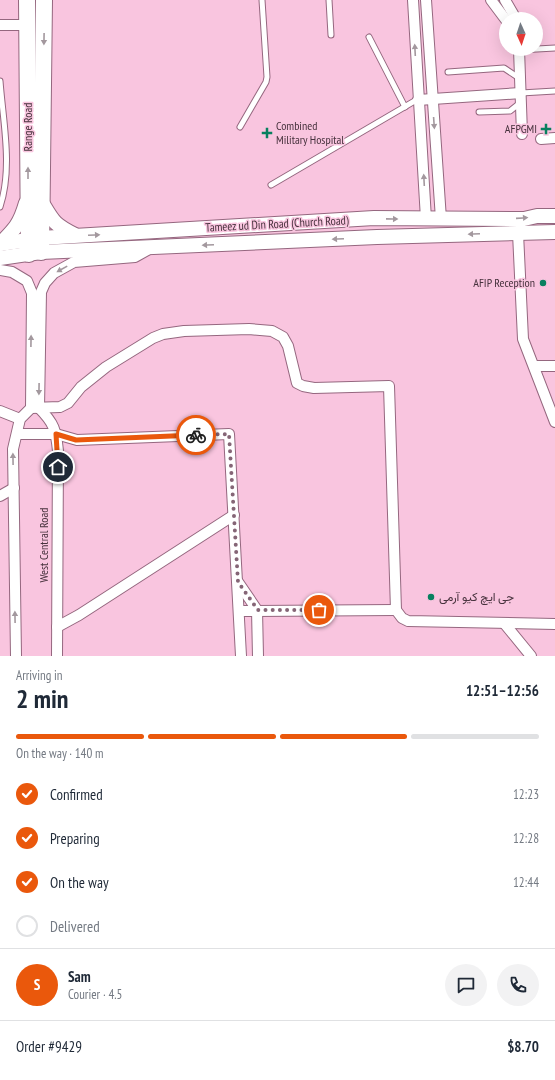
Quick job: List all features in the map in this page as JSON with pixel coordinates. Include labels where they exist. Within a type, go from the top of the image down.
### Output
[{"type":"main road","name":"Range Road","points":[[27,0],[35,199]]},
{"type":"main road","points":[[35,246],[35,199],[44,0]]},
{"type":"main road","points":[[35,199],[53,221],[60,227],[77,236]]},
{"type":"main road","points":[[0,244],[17,227],[22,217],[35,199]]},
{"type":"main road","name":"Tameez ud Din Road (Church Road)","points":[[0,258],[35,246],[77,236],[374,218],[524,219],[537,216],[555,216]]},
{"type":"main road","points":[[374,218],[377,237]]},
{"type":"main road","name":"Tameez ud Din Road (Church Road)","points":[[0,244],[35,246],[153,247],[377,237],[555,232]]},
{"type":"street","points":[[413,0],[426,219]]},
{"type":"street","points":[[426,0],[441,219]]},
{"type":"street","points":[[491,0],[500,12]]},
{"type":"street","points":[[505,0],[512,12]]},
{"type":"street","points":[[0,25],[27,25]]},
{"type":"street","points":[[519,56],[522,134]]},
{"type":"street","points":[[418,97],[521,90]]},
{"type":"street","points":[[541,139],[555,138]]},
{"type":"street","points":[[518,233],[523,339],[555,422]]},
{"type":"street","points":[[35,408],[41,292],[45,283],[54,273],[74,262],[135,257],[153,247]]},
{"type":"street","points":[[0,270],[12,272],[27,281],[32,292],[35,408]]},
{"type":"street","points":[[16,656],[13,448],[20,419],[35,408],[60,407],[68,403],[81,387],[113,363],[153,338],[163,334],[184,331],[249,329],[272,331],[283,337],[288,346],[297,383],[314,388],[389,386],[396,610],[402,618],[408,621],[555,624]]},
{"type":"street","points":[[534,366],[555,366]]},
{"type":"street","name":"West Central Road","points":[[35,408],[50,419],[56,434],[58,451],[57,656]]},
{"type":"street","points":[[0,411],[20,419]]},
{"type":"street","points":[[17,434],[56,434],[76,440],[229,434],[241,656]]},
{"type":"street","name":"West Central Road","points":[[56,434],[57,656]]},
{"type":"street","points":[[0,496],[14,488]]},
{"type":"street","points":[[57,627],[234,515]]},
{"type":"street","points":[[238,582],[258,610],[258,656]]},
{"type":"street","points":[[239,611],[396,610]]},
{"type":"street","points":[[504,623],[531,656]]},
{"type":"lane","points":[[240,128],[266,82],[267,77],[262,0]]},
{"type":"lane","points":[[329,0],[331,35]]},
{"type":"lane","points":[[369,37],[405,107]]},
{"type":"lane","points":[[543,48],[555,48]]},
{"type":"lane","points":[[448,72],[504,68],[521,90]]},
{"type":"lane","points":[[0,81],[7,166],[3,198],[0,207]]},
{"type":"lane","points":[[521,90],[555,91]]},
{"type":"lane","points":[[479,112],[510,111],[521,90]]},
{"type":"lane","points":[[271,185],[405,107],[418,97]]},
{"type":"way so far","points":[[196,435],[229,434],[238,582],[258,610],[319,610]]},
{"type":"place","name":"AFPGMI","points":[[546,129]]},
{"type":"place","name":"Combined Military Hospital","points":[[267,133]]},
{"type":"place","name":"AFIP Reception","points":[[543,283]]},
{"type":"place","name":"جی ایچ کیو آرمی","points":[[431,597]]},
{"type":"route","points":[[58,467],[56,434],[76,440],[196,435]]}]
